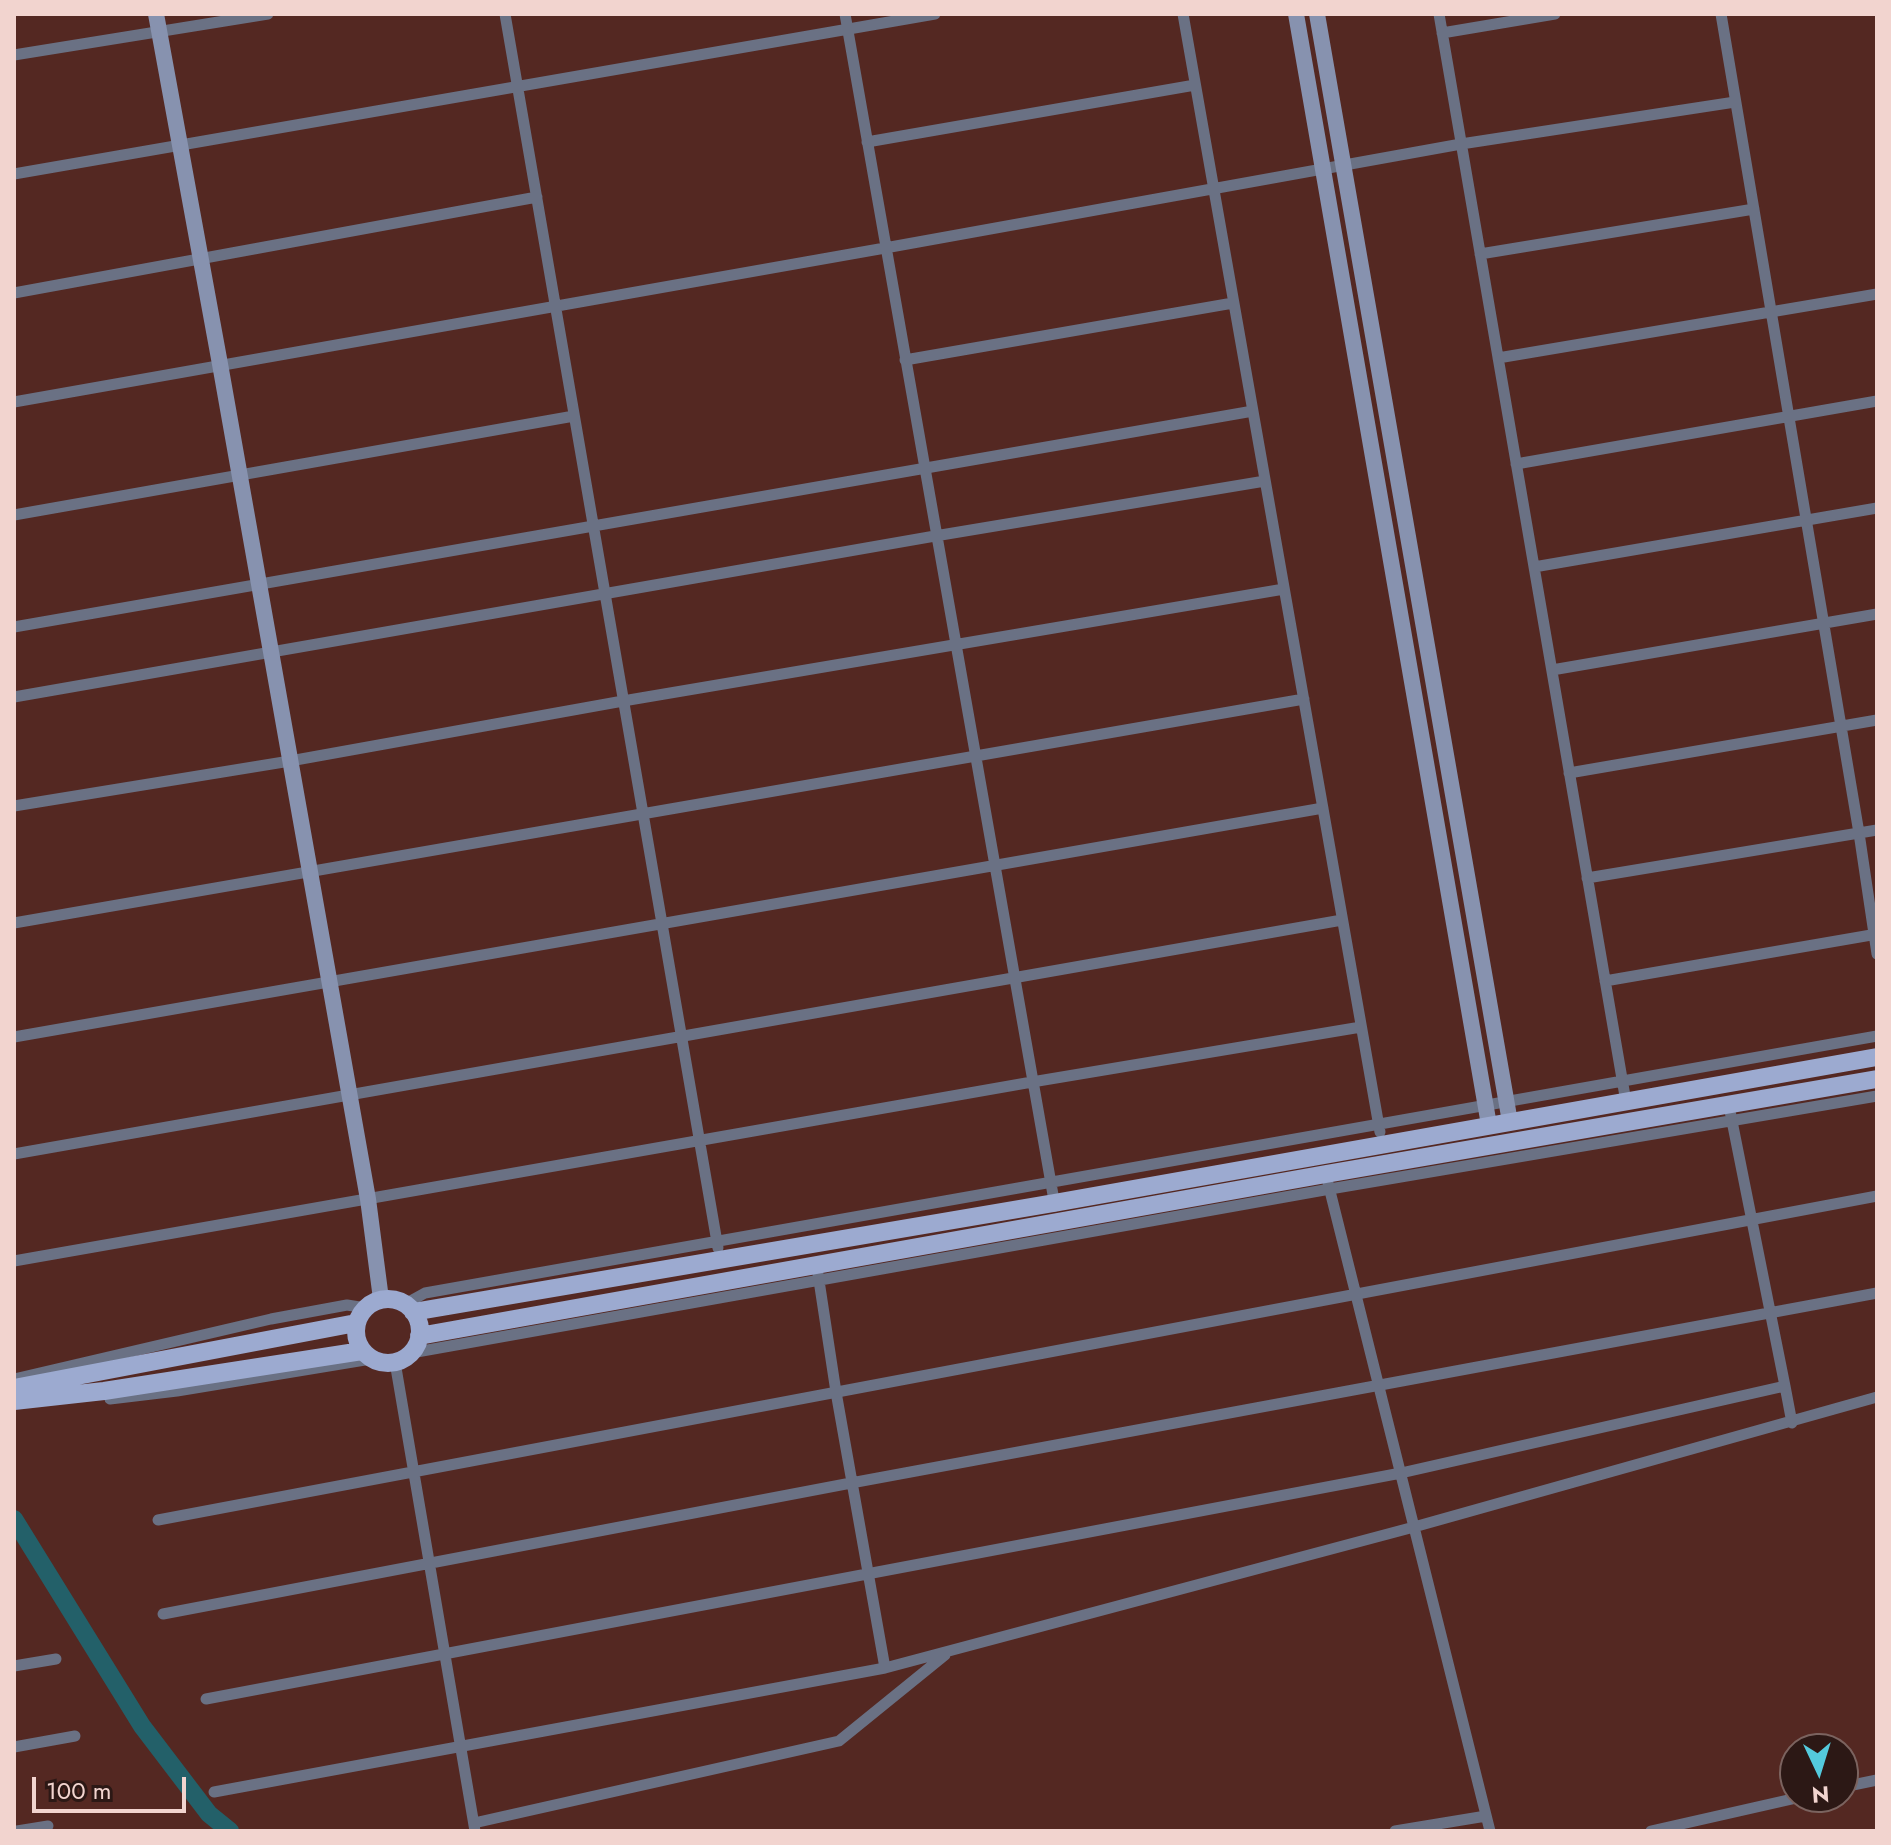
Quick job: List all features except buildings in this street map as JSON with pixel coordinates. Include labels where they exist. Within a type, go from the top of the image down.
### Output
[{"type":"main road","points":[[156,14],[368,1199],[368,1310],[356,1338],[367,1355]]},
{"type":"main road","points":[[1296,14],[1489,1125]]},
{"type":"main road","points":[[1317,14],[1510,1122]]},
{"type":"main road","points":[[409,1308],[720,1260],[1054,1203],[1380,1134],[1510,1122],[1877,1057]]},
{"type":"main road","points":[[14,1401],[367,1355],[383,1362],[408,1350],[818,1273],[1058,1223],[1328,1181],[1386,1164],[1730,1114],[1877,1079]]},
{"type":"main road","points":[[14,1388],[368,1310],[393,1299],[409,1308],[419,1323],[408,1350]]},
{"type":"street","points":[[14,55],[268,14]]},
{"type":"street","points":[[505,14],[720,1260]]},
{"type":"street","points":[[845,14],[1058,1223]]},
{"type":"street","points":[[14,174],[935,14]]},
{"type":"street","points":[[1183,14],[1386,1164]]},
{"type":"street","points":[[1439,14],[1626,1102]]},
{"type":"street","points":[[1442,33],[1555,14]]},
{"type":"street","points":[[1721,14],[1877,954]]},
{"type":"street","points":[[867,142],[1195,85]]},
{"type":"street","points":[[14,402],[1461,144],[1735,102]]},
{"type":"street","points":[[14,293],[537,197]]},
{"type":"street","points":[[1480,254],[1754,209]]},
{"type":"street","points":[[1498,358],[1877,294]]},
{"type":"street","points":[[905,360],[1233,303]]},
{"type":"street","points":[[1516,464],[1877,401]]},
{"type":"street","points":[[14,627],[923,466],[1253,411]]},
{"type":"street","points":[[14,515],[574,416]]},
{"type":"street","points":[[14,697],[1265,481]]},
{"type":"street","points":[[1534,567],[1877,508]]},
{"type":"street","points":[[14,806],[1284,589]]},
{"type":"street","points":[[1552,670],[1877,614]]},
{"type":"street","points":[[14,923],[1304,699]]},
{"type":"street","points":[[1569,773],[1877,720]]},
{"type":"street","points":[[14,1037],[994,863],[1323,808]]},
{"type":"street","points":[[1587,878],[1877,830]]},
{"type":"street","points":[[14,1154],[1342,920]]},
{"type":"street","points":[[1605,981],[1875,934]]},
{"type":"street","points":[[14,1261],[1361,1027]]},
{"type":"street","points":[[409,1308],[425,1293],[1051,1183],[1380,1134],[1506,1102],[1877,1036]]},
{"type":"street","points":[[885,1668],[851,1483],[818,1273],[1328,1181],[1730,1114],[1877,1096]]},
{"type":"street","points":[[1730,1114],[1792,1423]]},
{"type":"street","points":[[1328,1181],[1490,1831]]},
{"type":"street","points":[[158,1520],[1877,1196]]},
{"type":"street","points":[[163,1614],[1877,1293]]},
{"type":"street","points":[[14,1379],[271,1319],[347,1305],[368,1310]]},
{"type":"street","points":[[408,1350],[414,1472],[474,1827],[839,1741],[949,1652]]},
{"type":"street","points":[[14,1409],[177,1391],[367,1355]]},
{"type":"street","points":[[206,1699],[1401,1473],[1785,1386]]},
{"type":"street","points":[[214,1792],[885,1668],[1414,1527],[1877,1397]]},
{"type":"street","points":[[14,1666],[56,1659]]},
{"type":"street","points":[[14,1747],[75,1736]]},
{"type":"street","points":[[1651,1831],[1779,1802]]},
{"type":"street","points":[[1395,1831],[1486,1816]]},
{"type":"street","points":[[17,1831],[48,1826]]},
{"type":"waterway","points":[[14,1519],[142,1726],[209,1814],[230,1831]]}]
